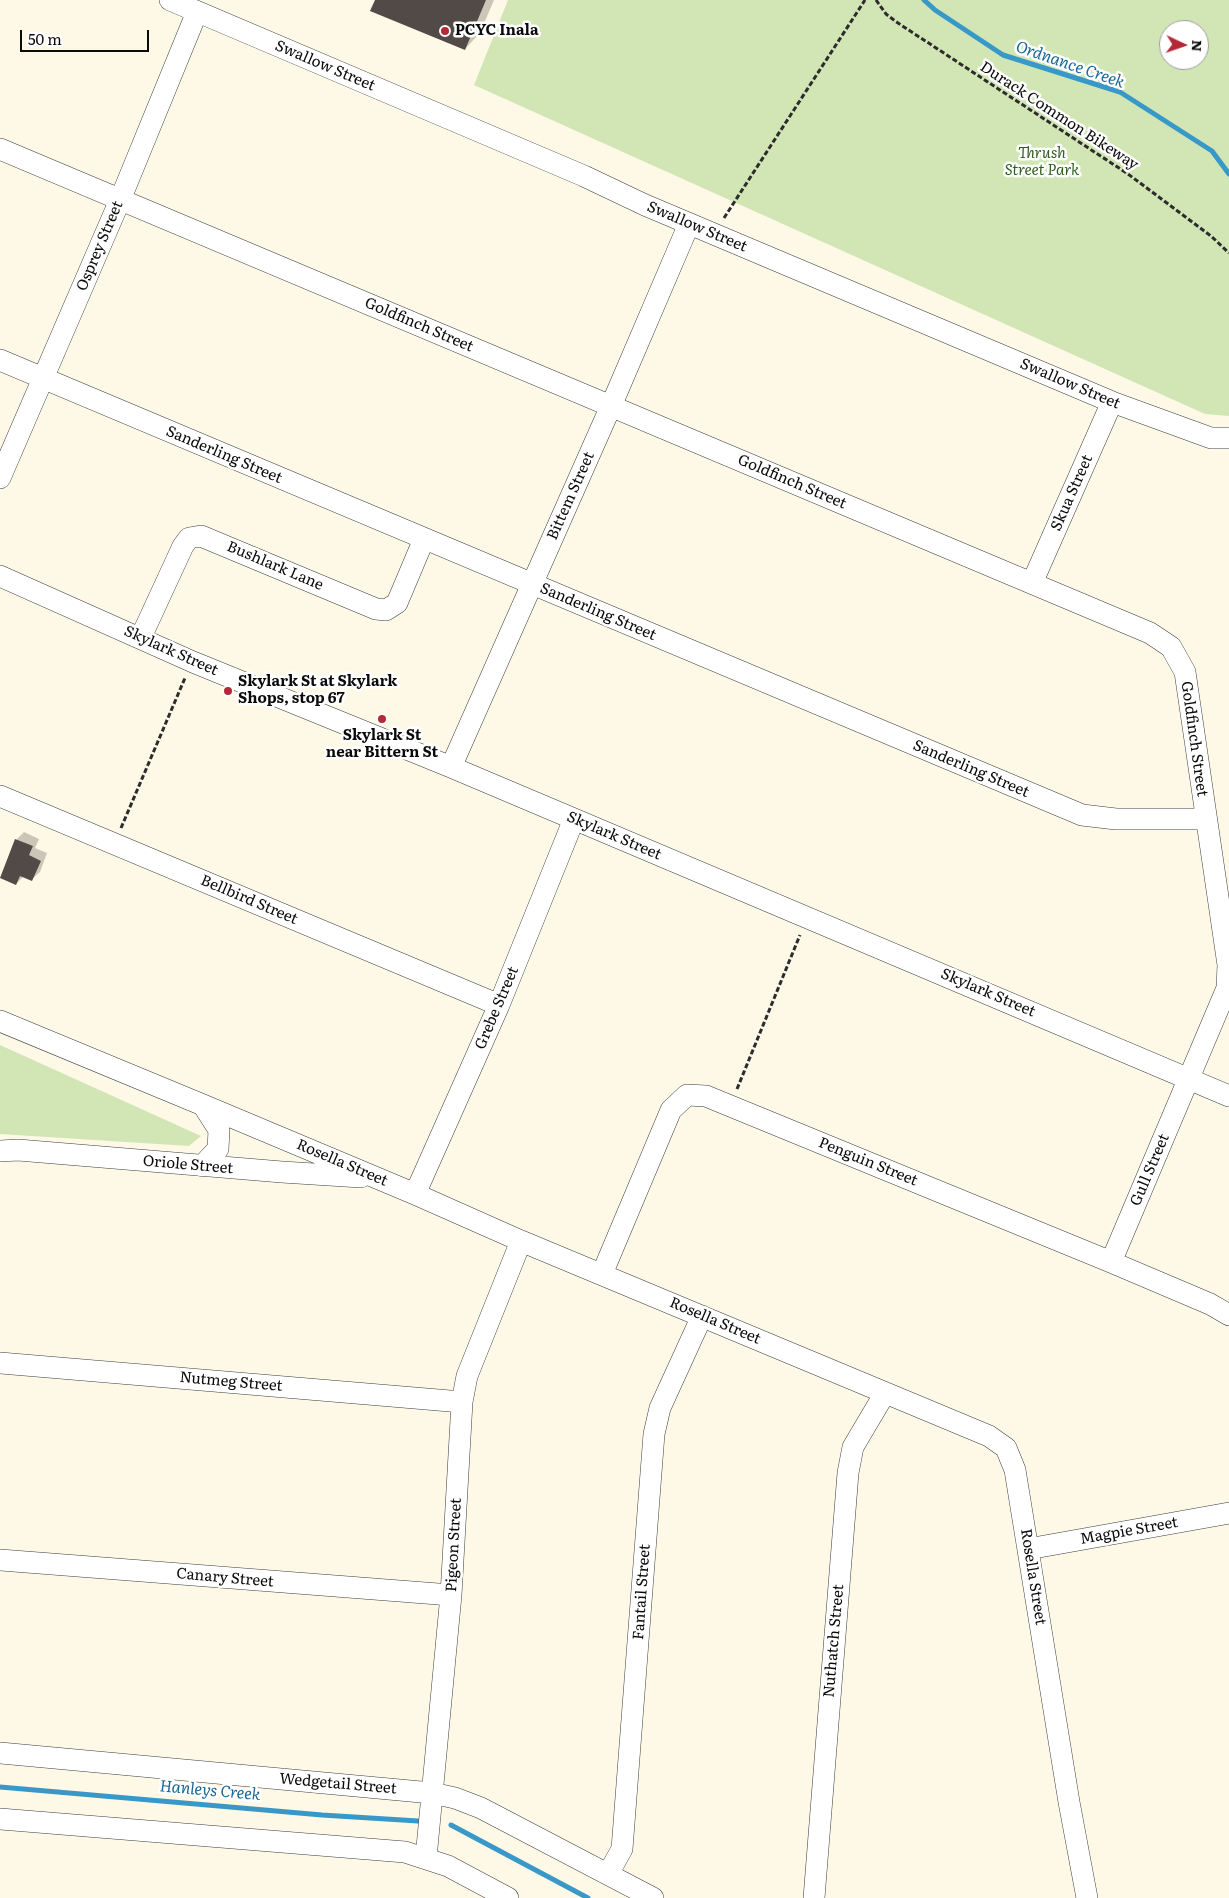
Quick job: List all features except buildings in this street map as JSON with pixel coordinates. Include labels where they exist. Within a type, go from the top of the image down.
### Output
[{"type":"street","name":"Swallow Street","points":[[170,0],[584,176],[689,224],[1112,402],[1211,438],[1229,438]]},
{"type":"street","name":"Osprey Street","points":[[0,478],[120,200],[198,12]]},
{"type":"street","name":"Goldfinch Street","points":[[0,149],[1150,633],[1171,648],[1185,672],[1205,819],[1228,965],[1227,988],[1190,1079]]},
{"type":"street","name":"Bittem Street","points":[[451,767],[611,406],[689,224]]},
{"type":"street","name":"Sanderling Street","points":[[0,360],[1082,815],[1116,819],[1205,819]]},
{"type":"street","name":"Skua Street","points":[[1032,584],[1112,402]]},
{"type":"street","name":"Bushlark Lane","points":[[141,638],[189,538],[201,536],[376,608],[386,610],[397,603],[424,539]]},
{"type":"street","name":"Skylark Street","points":[[0,576],[193,662],[451,767],[1229,1096]]},
{"type":"street","name":"Bellbird Street","points":[[0,796],[499,1005]]},
{"type":"street","name":"Grebe Street","points":[[415,1194],[499,1005],[574,819]]},
{"type":"street","name":"Rosella Street","points":[[0,1021],[203,1104],[521,1241],[989,1436],[1006,1448],[1015,1470],[1087,1898]]},
{"type":"street","name":"Gull Street","points":[[1110,1262],[1190,1079]]},
{"type":"street","name":"Penguin Street","points":[[602,1274],[671,1110],[687,1095],[706,1096],[1210,1304],[1229,1316]]},
{"type":"street","points":[[202,1166],[218,1149],[219,1130],[203,1104]]},
{"type":"street","name":"Oriole Street","points":[[0,1151],[18,1150],[202,1166],[377,1178]]},
{"type":"street","name":"Pigeon Street","points":[[426,1858],[430,1832],[451,1595],[462,1402],[467,1376],[521,1241]]},
{"type":"street","name":"Fantail Street","points":[[608,1874],[622,1849],[654,1434],[660,1408],[702,1316]]},
{"type":"street","name":"Nutmeg Street","points":[[0,1363],[462,1402]]},
{"type":"street","name":"Nuthatch Street","points":[[814,1898],[848,1472],[854,1447],[884,1393]]},
{"type":"street","name":"Magpie Street","points":[[1028,1549],[1229,1513]]},
{"type":"street","name":"Canary Street","points":[[0,1560],[451,1595]]},
{"type":"street","name":"Wedgetail Street","points":[[0,1753],[432,1793],[455,1798],[481,1808],[652,1898]]},
{"type":"street","points":[[0,1819],[405,1852],[448,1866],[508,1898]]},
{"type":"path","points":[[714,234],[865,0]]},
{"type":"path","name":"Durack Common Bikeway","points":[[876,0],[886,14],[898,23],[1128,174],[1211,236],[1229,252]]},
{"type":"path","points":[[114,843],[193,662]]},
{"type":"path","points":[[730,1106],[807,917]]},
{"type":"green space","name":"Thrush Street Park","points":[[508,0],[1229,0],[1229,416],[1205,414],[474,85]]},
{"type":"green space","points":[[0,1045],[201,1136],[189,1146],[0,1134]]},
{"type":"waterway","name":"Ordnance Creek","points":[[924,0],[935,10],[1003,55],[1120,92],[1212,151],[1229,174]]},
{"type":"waterway","name":"Hanleys Creek","points":[[0,1787],[322,1815],[418,1821]]},
{"type":"waterway","name":"Hanleys Creek","points":[[451,1825],[588,1898]]},
{"type":"place","name":"PCYC Inala","points":[[445,31]]},
{"type":"place","name":"Skylark St at Skylark Shops, stop 67","points":[[228,691]]},
{"type":"place","name":"Skylark St near Bittern St","points":[[382,719]]}]
